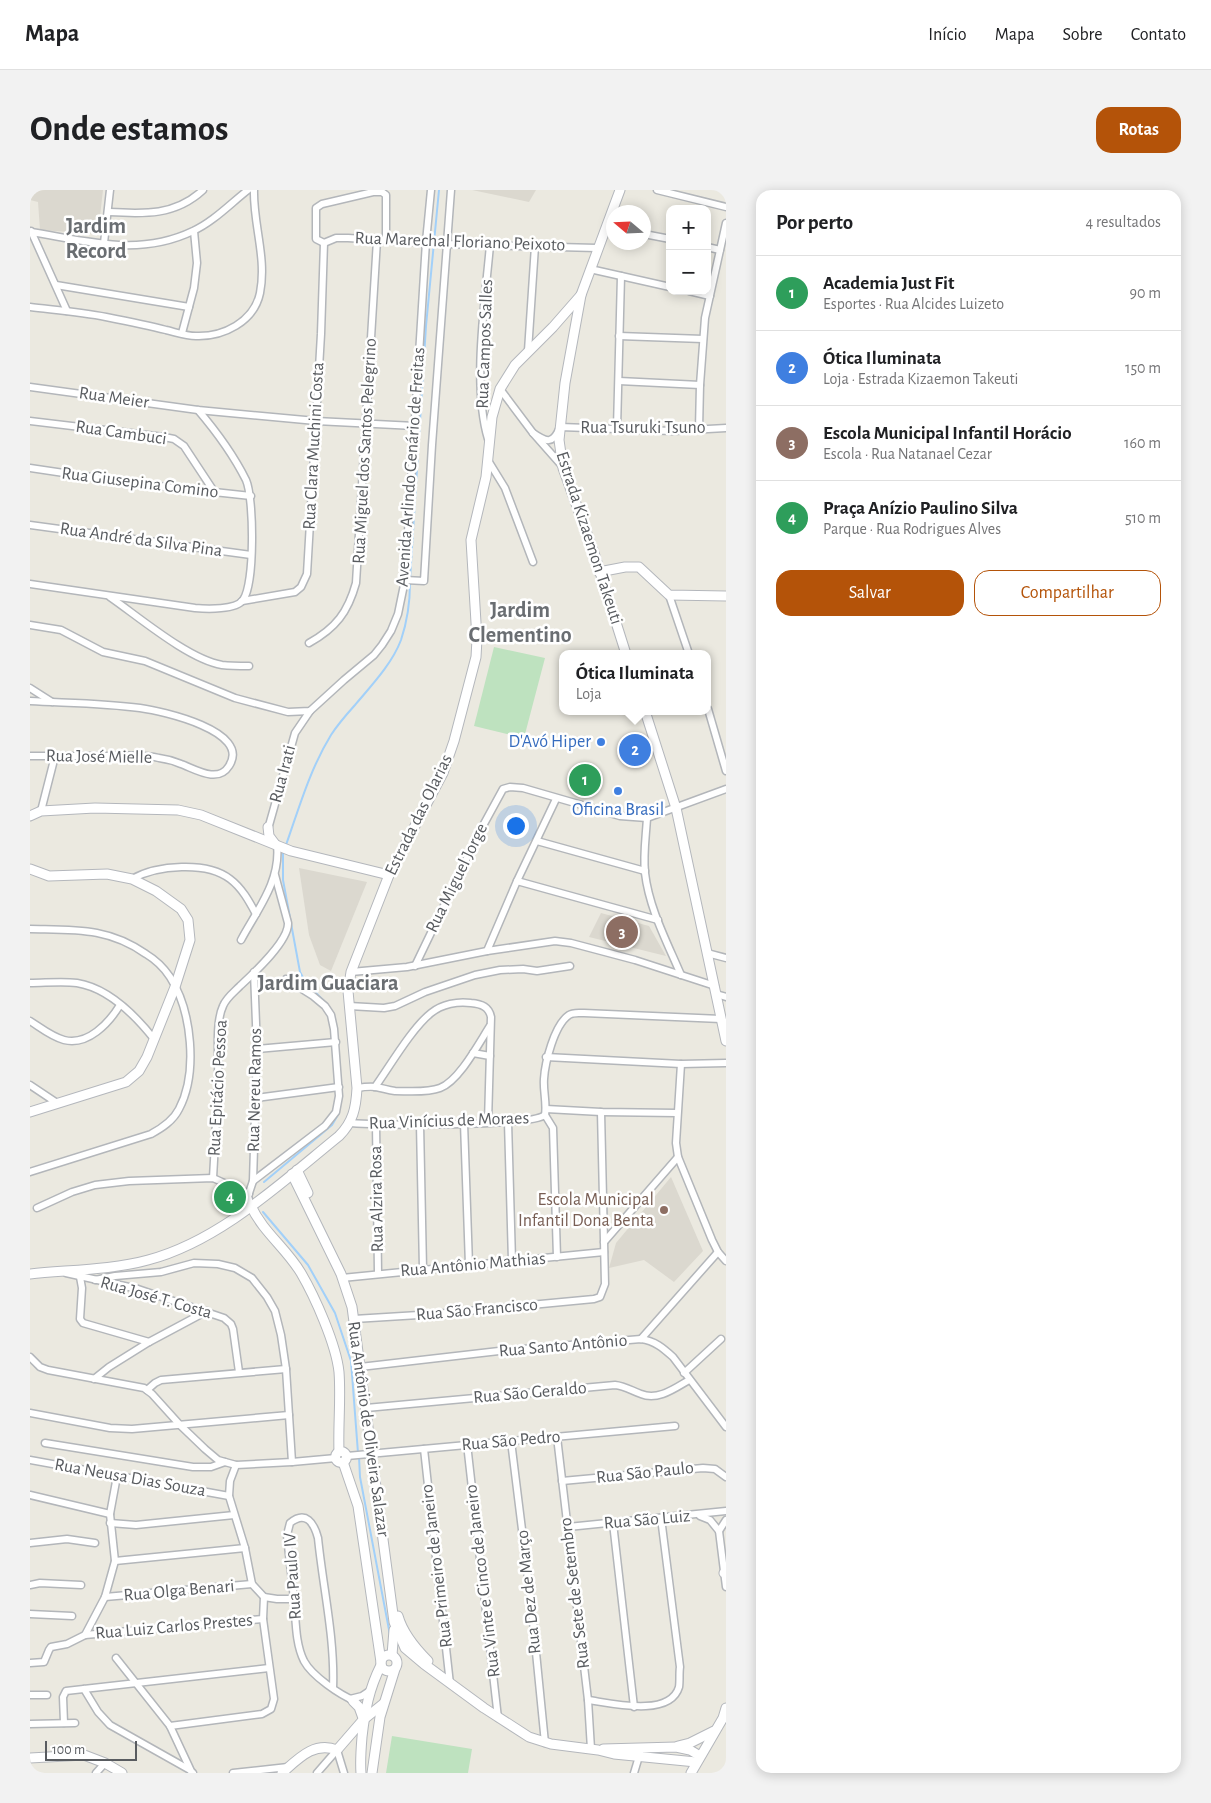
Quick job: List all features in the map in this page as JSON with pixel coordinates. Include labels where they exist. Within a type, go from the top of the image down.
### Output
[{"type":"street","points":[[104,244],[110,190]]},
{"type":"street","points":[[108,212],[147,213],[172,209],[186,203],[203,190]]},
{"type":"street","points":[[31,231],[104,244],[129,246],[165,241],[194,231],[248,190]]},
{"type":"street","points":[[30,307],[103,316],[195,336],[215,334],[231,329],[244,320],[258,302],[262,280],[262,261],[254,190]]},
{"type":"street","name":"Avenida Arlindo Genário de Freitas","points":[[310,711],[374,655],[382,645],[391,632],[398,614],[407,580],[431,190]]},
{"type":"street","name":"Avenida Arlindo Genário de Freitas","points":[[407,580],[422,581],[451,190]]},
{"type":"street","name":"Estrada Kizaemon Takeuti","points":[[616,205],[620,190]]},
{"type":"street","points":[[657,190],[681,193],[726,206]]},
{"type":"street","points":[[324,243],[318,241],[315,235],[315,211],[318,206],[373,192],[382,192],[387,196],[386,240]]},
{"type":"street","points":[[699,429],[703,339],[710,296],[726,224]]},
{"type":"street","points":[[31,231],[67,311]]},
{"type":"street","points":[[182,333],[197,263],[194,231]]},
{"type":"street","name":"Estrada Kizaemon Takeuti","points":[[606,234],[590,269],[575,326],[560,427],[560,452],[625,650]]},
{"type":"street","points":[[651,235],[666,238]]},
{"type":"street","name":"Rua Marechal Floriano Peixoto","points":[[324,243],[342,238],[490,246],[598,248]]},
{"type":"street","name":"Rua Miguel dos Santos Pelegrino","points":[[309,643],[320,637],[343,616],[352,599],[356,583],[377,240]]},
{"type":"street","name":"Rua Clara Muchini Costa","points":[[30,584],[212,609],[236,605],[242,601],[295,592],[305,581],[307,574],[321,334],[324,243]]},
{"type":"street","name":"Rua Campos Salles","points":[[490,246],[481,377],[483,422],[490,442]]},
{"type":"street","points":[[528,351],[535,246]]},
{"type":"street","points":[[711,248],[720,250]]},
{"type":"street","points":[[590,269],[666,286]]},
{"type":"street","points":[[617,428],[621,276]]},
{"type":"street","points":[[56,285],[189,307]]},
{"type":"street","name":"Estrada das Olarias","points":[[30,1274],[134,1263],[156,1258],[189,1244],[251,1206],[339,1136],[350,1123],[356,1102],[357,1088],[348,991],[351,972],[389,875],[443,773],[454,741],[472,672],[477,640],[471,540],[483,495],[489,462],[492,417],[500,389],[515,365],[582,295]]},
{"type":"street","points":[[706,295],[710,296]]},
{"type":"street","points":[[553,327],[566,321],[575,326]]},
{"type":"street","points":[[619,336],[703,339]]},
{"type":"street","points":[[618,381],[700,385]]},
{"type":"street","name":"Rua Meier","points":[[30,387],[198,410],[316,421],[415,426]]},
{"type":"street","points":[[500,389],[564,468]]},
{"type":"street","points":[[198,410],[224,445],[246,480],[251,496],[251,555],[248,589],[242,601]]},
{"type":"street","name":"Rua Cambuci","points":[[30,421],[174,439],[184,446],[215,492]]},
{"type":"street","points":[[533,432],[542,439],[550,440],[557,435],[560,427]]},
{"type":"street","name":"Rua Tsuruki Tsuno","points":[[560,427],[672,431],[726,428]]},
{"type":"street","points":[[489,462],[506,488],[532,562]]},
{"type":"street","name":"Rua Giusepina Comino","points":[[30,468],[251,496]]},
{"type":"street","name":"Rua André da Silva Pina","points":[[30,525],[251,555]]},
{"type":"street","points":[[599,572],[625,567],[639,567],[669,595],[688,650]]},
{"type":"street","points":[[669,595],[726,596]]},
{"type":"street","points":[[109,596],[183,648],[198,656],[222,665],[249,666]]},
{"type":"street","points":[[30,625],[61,630],[103,652],[145,661],[236,698],[288,712],[310,711]]},
{"type":"street","points":[[30,688],[53,703]]},
{"type":"street","name":"Rua José Mielle","points":[[30,702],[121,706],[166,713],[218,734],[229,742],[233,753],[229,766],[225,771],[216,775],[207,774],[173,761],[146,756],[30,756]]},
{"type":"street","name":"Rua Irati","points":[[264,835],[295,733],[310,711]]},
{"type":"street","points":[[646,715],[676,808],[726,1041]]},
{"type":"street","points":[[710,715],[726,771]]},
{"type":"street","points":[[42,812],[55,756]]},
{"type":"street","name":"Rua Miguel Jorge","points":[[414,966],[440,910],[500,792],[510,787],[518,788],[556,799]]},
{"type":"street","points":[[486,951],[556,799],[620,816],[647,818],[726,789]]},
{"type":"street","points":[[30,816],[42,812],[118,808],[178,810],[201,815],[264,835],[277,845],[291,850],[389,875]]},
{"type":"street","points":[[647,818],[645,871],[658,920],[681,975]]},
{"type":"street","points":[[241,940],[275,875],[278,855],[277,845],[268,833],[264,835]]},
{"type":"street","points":[[537,840],[645,871]]},
{"type":"street","points":[[30,869],[50,876],[107,874],[132,879],[171,901],[181,909],[188,920],[190,940],[175,987],[139,1071],[126,1082],[30,1112]]},
{"type":"street","points":[[132,879],[150,871],[166,869],[213,870],[227,877],[239,887],[256,914]]},
{"type":"street","name":"Rua Epitácio Pessoa","points":[[214,1178],[220,1015],[225,1000],[254,972],[288,931],[288,923],[275,875]]},
{"type":"street","points":[[517,881],[658,920]]},
{"type":"street","points":[[30,929],[82,929],[97,931],[121,939],[145,953],[162,966],[172,980],[184,1010],[190,1049],[190,1069],[185,1093],[179,1110],[166,1125],[151,1134],[30,1172]]},
{"type":"street","points":[[351,972],[414,966],[528,944],[563,942],[635,960],[681,975],[726,997]]},
{"type":"street","points":[[707,954],[726,958]]},
{"type":"street","points":[[349,1006],[384,1008],[395,1006],[425,992],[475,975],[500,970],[522,969],[536,971],[570,966]]},
{"type":"street","name":"Rua Nereu Ramos","points":[[251,1206],[249,1194],[253,1181],[257,1049],[254,972]]},
{"type":"street","points":[[253,1181],[325,1126],[332,1119],[338,1105],[339,1087],[336,1042],[331,1014],[313,996],[286,980]]},
{"type":"street","points":[[30,983],[64,982],[83,984],[95,989],[134,1016],[154,1039]]},
{"type":"street","points":[[375,1087],[423,1020],[432,1012],[442,1006],[464,1002],[482,1005],[490,1012],[491,1025],[488,1122]]},
{"type":"street","points":[[30,1022],[62,1040],[81,1039],[99,1030],[107,1023],[120,1005]]},
{"type":"street","points":[[557,1257],[553,1128],[546,1112],[544,1081],[546,1057],[550,1045],[566,1018],[570,1014],[584,1013],[721,1019]]},
{"type":"street","points":[[357,1088],[375,1087],[396,1091],[440,1088],[453,1079],[491,1025]]},
{"type":"street","points":[[257,1049],[336,1042]]},
{"type":"street","points":[[473,1053],[490,1056]]},
{"type":"street","points":[[546,1057],[681,1064],[726,1063]]},
{"type":"street","points":[[681,1064],[676,1143],[678,1157],[718,1252],[726,1261]]},
{"type":"street","points":[[30,1085],[57,1103]]},
{"type":"street","points":[[256,1098],[339,1087]]},
{"type":"street","name":"Rua Vinícius de Moraes","points":[[350,1123],[464,1124],[508,1122],[540,1118],[546,1112],[677,1113]]},
{"type":"street","points":[[601,1112],[604,1252]]},
{"type":"street","points":[[508,1122],[512,1261]]},
{"type":"street","name":"Rua Alzira Rosa","points":[[376,1124],[378,1273]]},
{"type":"street","points":[[420,1124],[423,1269]]},
{"type":"street","points":[[464,1124],[469,1266]]},
{"type":"street","points":[[604,1242],[678,1157]]},
{"type":"street","name":"Rua Antônio de Oliveira Salazar","points":[[294,1172],[356,1303],[356,1319],[397,1609],[405,1633],[420,1653],[450,1684],[520,1733],[545,1743],[698,1759]]},
{"type":"street","points":[[37,1208],[52,1200],[95,1185],[128,1181],[214,1178],[249,1194]]},
{"type":"street","points":[[251,1206],[258,1221],[289,1256],[301,1273],[333,1347],[338,1371],[343,1457],[358,1506],[381,1664],[386,1670],[390,1671],[394,1660],[404,1655],[405,1633]]},
{"type":"street","name":"Rua Antônio Mathias","points":[[344,1277],[604,1252]]},
{"type":"street","name":"Rua São Francisco","points":[[356,1319],[594,1299],[600,1296],[605,1284],[604,1252]]},
{"type":"street","points":[[641,1339],[718,1252]]},
{"type":"street","points":[[95,1280],[115,1276],[161,1272],[194,1263],[218,1264],[235,1268],[252,1278],[275,1311],[281,1335],[286,1369],[292,1462]]},
{"type":"street","name":"Rua José T. Costa","points":[[60,1271],[138,1289],[224,1318],[231,1324],[235,1336],[239,1372]]},
{"type":"street","points":[[80,1277],[82,1288],[80,1319],[83,1323],[149,1342]]},
{"type":"street","points":[[94,1379],[108,1367],[149,1342],[208,1312]]},
{"type":"street","name":"Rua Santo Antônio","points":[[363,1367],[499,1351],[641,1339],[648,1340],[664,1348],[673,1357],[726,1428]]},
{"type":"street","points":[[684,1373],[721,1339]]},
{"type":"street","points":[[30,1357],[40,1367],[48,1370],[140,1387],[147,1390],[212,1455],[225,1462]]},
{"type":"street","points":[[147,1390],[155,1382],[161,1380],[286,1369]]},
{"type":"street","name":"Rua São Geraldo","points":[[368,1408],[616,1385],[650,1397],[658,1396],[689,1380]]},
{"type":"street","points":[[30,1413],[121,1429],[289,1415]]},
{"type":"street","name":"Rua São Pedro","points":[[225,1462],[236,1465],[292,1462],[424,1448],[675,1426]]},
{"type":"street","name":"Rua Sete de Setembro","points":[[557,1437],[594,1749]]},
{"type":"street","name":"Rua Dez de Março","points":[[512,1441],[545,1743]]},
{"type":"street","points":[[45,1443],[193,1468],[212,1466],[225,1462]]},
{"type":"street","name":"Rua Vinte e Cinco de Janeiro","points":[[467,1444],[498,1718]]},
{"type":"street","name":"Rua Primeiro de Janeiro","points":[[424,1448],[450,1684]]},
{"type":"street","name":"Rua Antônio de Oliveira Salazar","points":[[374,1453],[394,1622],[405,1648],[434,1673],[441,1676]]},
{"type":"street","name":"Rua Neusa Dias Souza","points":[[30,1460],[229,1496]]},
{"type":"street","points":[[236,1465],[230,1481],[229,1496],[245,1548],[252,1584],[264,1597],[294,1599]]},
{"type":"street","name":"Rua São Paulo","points":[[562,1481],[703,1468],[714,1469],[726,1477]]},
{"type":"street","points":[[85,1635],[105,1597],[114,1561],[110,1514],[117,1476]]},
{"type":"street","points":[[30,1495],[110,1514]]},
{"type":"street","name":"Rua São Luiz","points":[[568,1528],[726,1512]]},
{"type":"street","points":[[698,1515],[710,1520],[719,1531],[726,1587]]},
{"type":"street","points":[[110,1523],[136,1524],[234,1516]]},
{"type":"street","name":"Rua Paulo IV","points":[[333,1688],[334,1668],[331,1635],[318,1538],[313,1524],[303,1517],[295,1519],[288,1527],[287,1535],[296,1632],[300,1652],[305,1663],[314,1674],[333,1688],[352,1700],[366,1705]]},
{"type":"street","points":[[588,1700],[634,1707],[662,1703],[671,1699],[679,1687],[680,1667],[661,1518]]},
{"type":"street","points":[[719,1531],[726,1520]]},
{"type":"street","points":[[613,1523],[634,1707]]},
{"type":"street","points":[[30,1543],[67,1539],[94,1543]]},
{"type":"street","name":"Rua Olga Benari","points":[[114,1561],[245,1548]]},
{"type":"street","points":[[30,1585],[40,1583],[81,1585]]},
{"type":"street","name":"Rua Olga Benari","points":[[105,1597],[252,1584]]},
{"type":"street","points":[[170,1726],[267,1712],[274,1705],[263,1619],[264,1597]]},
{"type":"street","points":[[30,1614],[72,1616]]},
{"type":"street","name":"Rua Luiz Carlos Prestes","points":[[30,1663],[44,1662],[51,1647],[67,1644],[85,1635],[263,1619]]},
{"type":"street","points":[[372,1773],[377,1733],[394,1660],[394,1622]]},
{"type":"street","points":[[405,1648],[420,1653]]},
{"type":"street","points":[[361,1773],[363,1720],[366,1705],[385,1656],[394,1660]]},
{"type":"street","points":[[116,1658],[170,1726],[192,1772]]},
{"type":"street","points":[[64,1723],[63,1697],[66,1691],[269,1668]]},
{"type":"street","points":[[84,1689],[98,1712],[110,1725],[192,1772]]},
{"type":"street","points":[[363,1720],[359,1707],[352,1700],[371,1690]]},
{"type":"street","points":[[30,1695],[46,1695]]},
{"type":"street","points":[[317,1773],[363,1720],[383,1704]]},
{"type":"street","points":[[691,1773],[714,1731],[724,1718],[726,1708]]},
{"type":"street","points":[[30,1724],[76,1724]]},
{"type":"street","points":[[676,1747],[690,1743],[714,1731]]},
{"type":"street","points":[[233,1773],[285,1770],[316,1748],[327,1747],[337,1750]]},
{"type":"street","name":"Rua Antônio de Oliveira Salazar","points":[[640,1753],[676,1747],[690,1750],[698,1759]]},
{"type":"street","points":[[337,1750],[344,1773]]},
{"type":"street","points":[[634,1773],[640,1753]]},
{"type":"street","points":[[30,1758],[84,1755],[105,1763],[122,1773]]},
{"type":"street","points":[[96,1773],[105,1763]]},
{"type":"shaded area","points":[[30,190],[103,190],[98,234],[40,230],[38,202],[30,200]]},
{"type":"shaded area","points":[[472,190],[536,190],[529,202]]},
{"type":"shaded area","points":[[299,868],[367,882],[331,971],[320,965],[309,935]]},
{"type":"shaded area","points":[[601,913],[649,926],[666,956],[589,937]]},
{"type":"shaded area","name":"Escola Municipal Infantil Dona Benta","points":[[671,1177],[703,1251],[674,1282],[644,1260],[609,1268],[616,1243]]},
{"type":"green space","points":[[494,647],[545,658],[524,738],[474,726]]},
{"type":"green space","points":[[227,1190],[244,1202],[230,1210],[221,1192]]},
{"type":"green space","points":[[392,1736],[472,1749],[468,1773],[386,1773]]},
{"type":"waterway","points":[[410,579],[426,326],[439,190]]},
{"type":"waterway","points":[[286,845],[317,761],[331,735],[381,674],[397,649],[409,605],[410,583]]},
{"type":"waterway","points":[[283,852],[283,880],[300,972],[306,983],[324,1001]]},
{"type":"waterway","points":[[264,1182],[332,1125],[339,1113]]},
{"type":"waterway","points":[[263,1212],[308,1265],[335,1313],[351,1361],[358,1453]]},
{"type":"waterway","points":[[359,1457],[360,1477],[390,1635]]},
{"type":"place","name":"D'Avó Hiper","points":[[601,742]]},
{"type":"place","name":"Ótica Iluminata","points":[[635,750]]},
{"type":"place","name":"Academia Just Fit","points":[[585,780]]},
{"type":"place","name":"Oficina Brasil","points":[[618,791]]},
{"type":"place","name":"Escola Municipal Infantil Horácio","points":[[622,932]]},
{"type":"place","name":"Praça Anízio Paulino Silva","points":[[230,1197]]},
{"type":"place","name":"Escola Municipal Infantil Dona Benta","points":[[664,1210]]},
{"type":"district","name":"Jardim Record","points":[[96,238]]},
{"type":"district","name":"Jardim Clementino","points":[[520,622]]},
{"type":"district","name":"Jardim Guaciara","points":[[328,983]]}]
